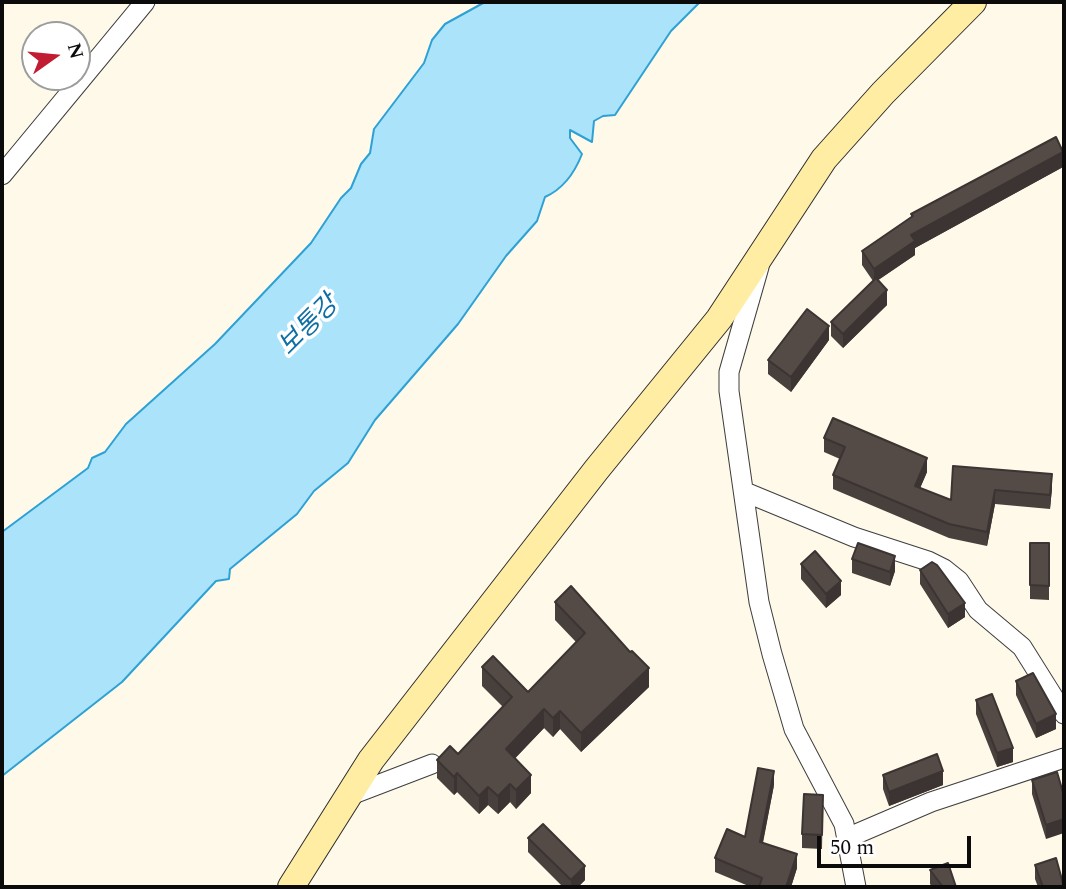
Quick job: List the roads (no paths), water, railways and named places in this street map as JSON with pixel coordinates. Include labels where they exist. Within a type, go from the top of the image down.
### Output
[{"type":"main road","points":[[291,887],[387,740],[597,469],[719,319],[824,159],[883,93],[973,2]]},
{"type":"street","points":[[2,175],[145,2]]},
{"type":"street","points":[[764,249],[729,372],[729,391],[759,602],[794,729],[834,802],[847,838],[856,887]]},
{"type":"street","points":[[744,492],[854,537],[928,561],[944,569],[959,581],[978,610],[1022,647],[1064,714]]},
{"type":"street","points":[[847,838],[931,802],[1064,758]]},
{"type":"street","points":[[351,795],[432,764]]},
{"type":"water","name":"보통강","points":[[485,2],[700,2],[671,31],[615,115],[603,116],[594,121],[592,142],[570,130],[570,138],[582,154],[572,173],[563,185],[545,197],[537,221],[506,256],[458,324],[375,420],[348,463],[314,491],[297,514],[230,569],[229,579],[216,581],[122,682],[2,776],[2,532],[88,468],[92,458],[105,452],[126,424],[215,344],[311,243],[341,198],[351,188],[361,164],[370,153],[374,129],[424,63],[432,40],[445,24]]}]
